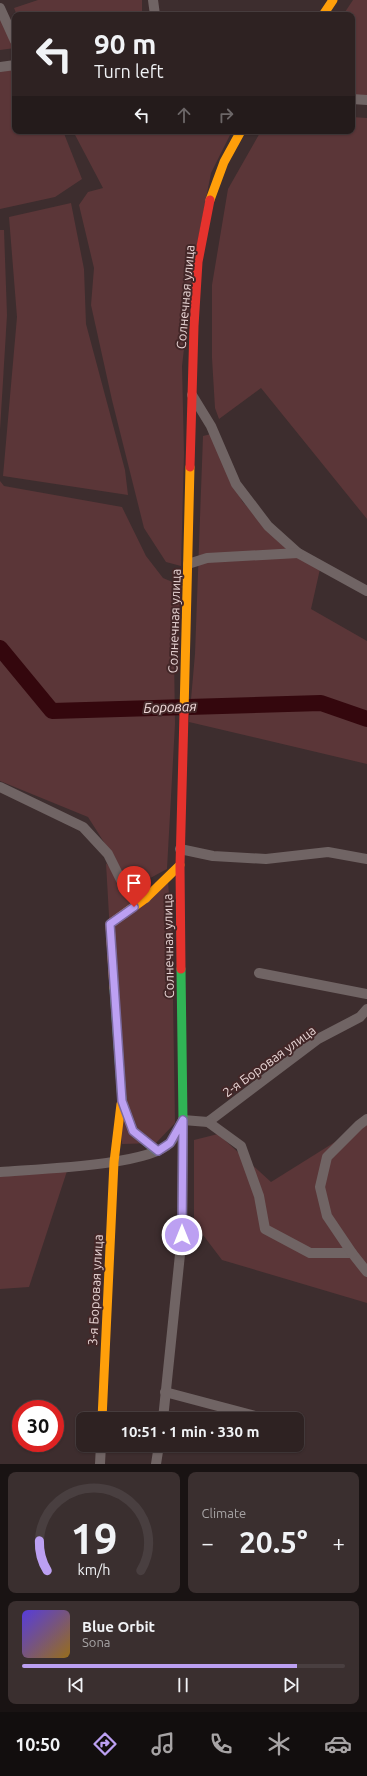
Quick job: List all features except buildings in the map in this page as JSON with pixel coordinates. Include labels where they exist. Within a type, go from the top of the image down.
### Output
[{"type":"street","points":[[153,0],[155,12]]},
{"type":"street","points":[[325,12],[333,0]]},
{"type":"street","points":[[0,8],[12,34]]},
{"type":"street","points":[[0,67],[12,65]]},
{"type":"street","points":[[355,98],[367,100]]},
{"type":"street","name":"Солнечная улица","points":[[183,1120],[180,849],[194,326],[198,262],[210,200],[224,162],[239,134]]},
{"type":"street","points":[[192,395],[211,426],[236,484],[268,526],[298,553],[367,591]]},
{"type":"street","points":[[188,564],[207,558],[298,553]]},
{"type":"street","points":[[0,787],[83,827],[108,854],[127,892],[146,898]]},
{"type":"street","points":[[180,849],[213,856],[266,858],[328,852],[367,860]]},
{"type":"street","points":[[158,1151],[133,1131],[122,1101],[110,924],[146,898],[180,865]]},
{"type":"street","points":[[259,973],[367,994]]},
{"type":"street","name":"2-я Боровая улица","points":[[208,1122],[318,1039],[363,1019],[367,1009]]},
{"type":"street","name":"3-я Боровая улица","points":[[102,1412],[114,1162],[122,1101]]},
{"type":"street","points":[[367,1119],[327,1157],[320,1187],[326,1216],[367,1272]]},
{"type":"street","points":[[183,1120],[208,1122],[242,1146],[259,1196],[265,1229],[310,1253],[352,1252]]},
{"type":"street","points":[[0,1172],[114,1162],[147,1155],[158,1151],[170,1143],[183,1120]]},
{"type":"street","points":[[163,1412],[182,1235],[183,1120]]},
{"type":"street","points":[[165,1392],[241,1412]]},
{"type":"street","points":[[100,1464],[101,1452]]},
{"type":"street","points":[[156,1464],[158,1452]]},
{"type":"shaded area","points":[[38,0],[142,0],[142,12],[16,12],[14,8]]},
{"type":"shaded area","points":[[353,0],[367,0],[367,102],[355,101],[355,12],[345,12]]},
{"type":"shaded area","points":[[0,13],[12,36],[12,48],[0,50]]},
{"type":"shaded area","points":[[12,65],[12,134],[64,134],[82,179],[55,197],[0,209],[0,67]]},
{"type":"shaded area","points":[[355,117],[367,118],[367,519],[261,388],[219,419],[215,408],[212,358],[212,285],[228,189],[259,134],[355,134]]},
{"type":"shaded area","points":[[75,134],[230,134],[211,173],[195,255],[182,366],[184,454],[181,566],[166,562],[144,528],[112,400],[91,305],[94,268],[79,205],[88,192],[103,188]]},
{"type":"shaded area","points":[[71,203],[84,269],[86,324],[125,470],[128,495],[3,476],[17,317],[9,217]]},
{"type":"shaded area","points":[[0,230],[4,230],[7,315],[0,430]]},
{"type":"shaded area","points":[[211,434],[242,501],[284,547],[320,569],[311,609],[367,641],[367,764],[189,722],[195,654],[203,436]]},
{"type":"shaded area","points":[[0,481],[4,486],[122,507],[146,556],[163,578],[182,586],[174,655],[175,724],[167,869],[141,883],[123,872],[88,817],[0,781]]},
{"type":"shaded area","points":[[106,863],[131,893],[168,881],[172,938],[175,1123],[156,1143],[122,1144]]},
{"type":"shaded area","points":[[367,1122],[367,1303],[222,1260],[194,1223],[194,1140],[218,1134],[271,1182]]},
{"type":"shaded area","points":[[68,1168],[29,1287],[0,1289],[0,1174]]},
{"type":"waterway","name":"Боровая","points":[[0,648],[52,711],[321,703],[367,719]]},
{"type":"traffic: fast","points":[[181,969],[183,1120]]},
{"type":"traffic: fast","points":[[114,988],[122,1101],[133,1131],[157,1151]]},
{"type":"traffic: slow","points":[[325,12],[333,0]]},
{"type":"traffic: slow","points":[[210,200],[224,162],[239,134]]},
{"type":"traffic: slow","points":[[184,713],[190,467]]},
{"type":"traffic: slow","points":[[114,988],[110,924],[146,898],[180,865]]},
{"type":"traffic: slow","points":[[102,1412],[114,1162],[121,1104]]},
{"type":"traffic: jam","points":[[190,467],[194,326],[198,262],[210,200]]},
{"type":"traffic: jam","points":[[181,969],[180,866],[184,713]]},
{"type":"route","points":[[134,907],[110,924],[122,1101],[133,1131],[158,1151],[170,1143],[183,1120],[182,1235]]}]
